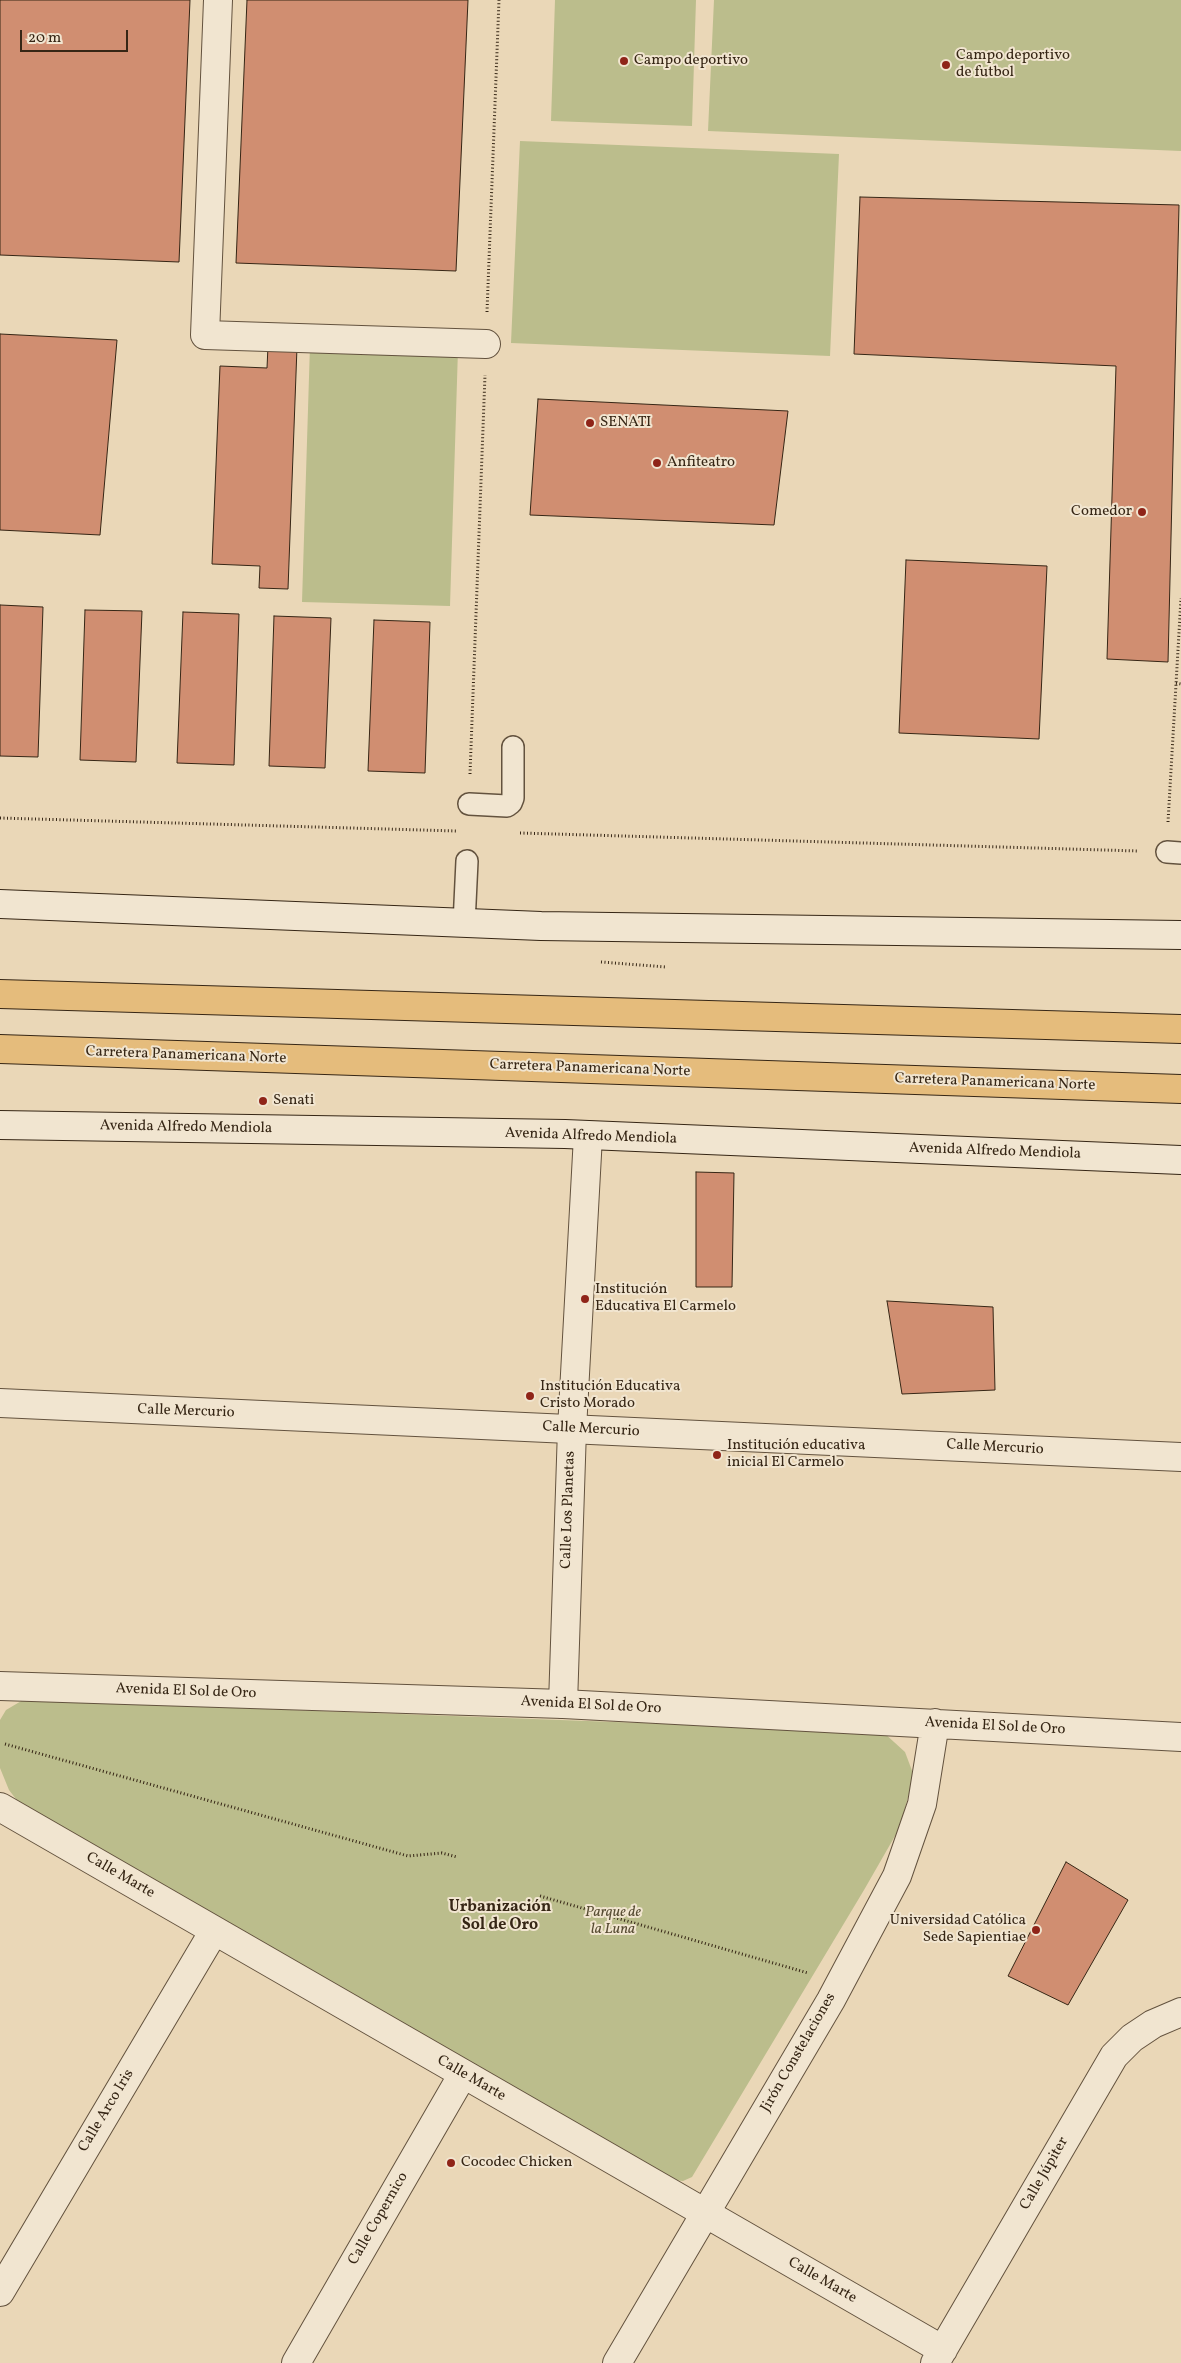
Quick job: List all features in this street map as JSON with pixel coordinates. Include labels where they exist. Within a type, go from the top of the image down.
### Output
[{"type":"highway","points":[[0,984],[92,997]]},
{"type":"highway","points":[[0,994],[1181,1029]]},
{"type":"highway","name":"Carretera Panamericana Norte","points":[[0,1049],[1181,1089]]},
{"type":"street","points":[[218,0],[205,335],[486,344]]},
{"type":"street","points":[[0,904],[464,924],[1181,935]]},
{"type":"street","name":"Avenida Alfredo Mendiola","points":[[0,1125],[588,1136],[1181,1160]]},
{"type":"street","name":"Calle Los Planetas","points":[[562,1704],[572,1429],[588,1136]]},
{"type":"street","name":"Calle Mercurio","points":[[0,1403],[1181,1457]]},
{"type":"street","name":"Avenida El Sol de Oro","points":[[0,1686],[562,1704],[1181,1737]]},
{"type":"street","name":"Jirón Constelaciones","points":[[617,2363],[830,2000],[897,1876],[922,1804],[936,1723]]},
{"type":"street","name":"Calle Marte","points":[[0,1807],[706,2214],[939,2356]]},
{"type":"street","name":"Calle Arco Iris","points":[[0,2292],[214,1930]]},
{"type":"street","name":"Calle Júpiter","points":[[939,2356],[1114,2056],[1132,2038],[1153,2024],[1181,2012]]},
{"type":"street","name":"Calle Copernico","points":[[296,2363],[463,2074]]},
{"type":"lane","points":[[469,804],[507,806],[511,803],[513,798],[513,747]]},
{"type":"lane","points":[[464,924],[466,861]]},
{"type":"path","points":[[0,818],[468,832],[500,0]]},
{"type":"path","points":[[518,833],[1174,853],[1176,683],[1181,598]]},
{"type":"path","points":[[1176,683],[1181,684]]},
{"type":"path","points":[[597,962],[666,967]]},
{"type":"path","points":[[5,1744],[408,1856],[442,1853],[457,1857]]},
{"type":"path","points":[[540,1896],[808,1973]]},
{"type":"path","points":[[803,1981],[813,1965]]},
{"type":"green space","name":"Campo deportivo","points":[[555,0],[696,0],[692,126],[551,121]]},
{"type":"green space","name":"Campo deportivo de futbol","points":[[714,0],[1181,0],[1181,151],[708,131]]},
{"type":"green space","points":[[520,141],[839,154],[830,356],[511,343]]},
{"type":"green space","points":[[310,345],[458,349],[450,606],[302,602]]},
{"type":"green space","name":"Parque de la Luna","points":[[23,1700],[883,1732],[905,1752],[914,1776],[899,1829],[692,2177],[683,2181],[662,2179],[29,1816],[9,1790],[0,1768],[0,1720],[6,1710]]},
{"type":"building","points":[[0,0],[190,0],[179,262],[0,255]]},
{"type":"building","points":[[247,0],[468,0],[456,271],[236,263]]},
{"type":"building","name":"Comedor","points":[[860,197],[1179,205],[1168,662],[1107,659],[1116,366],[854,354]]},
{"type":"building","points":[[0,334],[117,340],[100,535],[0,530]]},
{"type":"building","points":[[268,346],[297,347],[288,589],[259,588],[260,566],[212,564],[220,366],[267,368]]},
{"type":"building","name":"Anfiteatro","points":[[538,399],[788,411],[774,525],[530,515]]},
{"type":"building","points":[[906,560],[1047,566],[1039,739],[899,733]]},
{"type":"building","points":[[0,605],[43,607],[38,757],[0,756]]},
{"type":"building","points":[[85,610],[142,611],[136,762],[80,760]]},
{"type":"building","points":[[183,612],[239,614],[234,765],[177,763]]},
{"type":"building","points":[[274,616],[331,618],[325,768],[269,766]]},
{"type":"building","points":[[374,620],[430,622],[425,773],[368,771]]},
{"type":"building","points":[[696,1172],[734,1173],[732,1287],[696,1287]]},
{"type":"building","points":[[887,1301],[993,1307],[995,1390],[902,1394]]},
{"type":"building","points":[[1066,1862],[1128,1900],[1068,2005],[1008,1976]]},
{"type":"place","name":"Campo deportivo","points":[[624,61]]},
{"type":"place","name":"Campo deportivo de futbol","points":[[946,65]]},
{"type":"place","name":"SENATI","points":[[590,423]]},
{"type":"place","name":"Anfiteatro","points":[[657,463]]},
{"type":"place","name":"Comedor","points":[[1142,512]]},
{"type":"place","name":"Senati","points":[[263,1101]]},
{"type":"place","name":"Institución Educativa El Carmelo","points":[[585,1299]]},
{"type":"place","name":"Institución Educativa Cristo Morado","points":[[530,1396]]},
{"type":"place","name":"Institución educativa inicial El Carmelo","points":[[717,1455]]},
{"type":"place","name":"Universidad Católica Sede Sapientiae","points":[[1036,1930]]},
{"type":"place","name":"Cocodec Chicken","points":[[451,2163]]},
{"type":"district","name":"Urbanización Sol de Oro","points":[[500,1917]]}]
